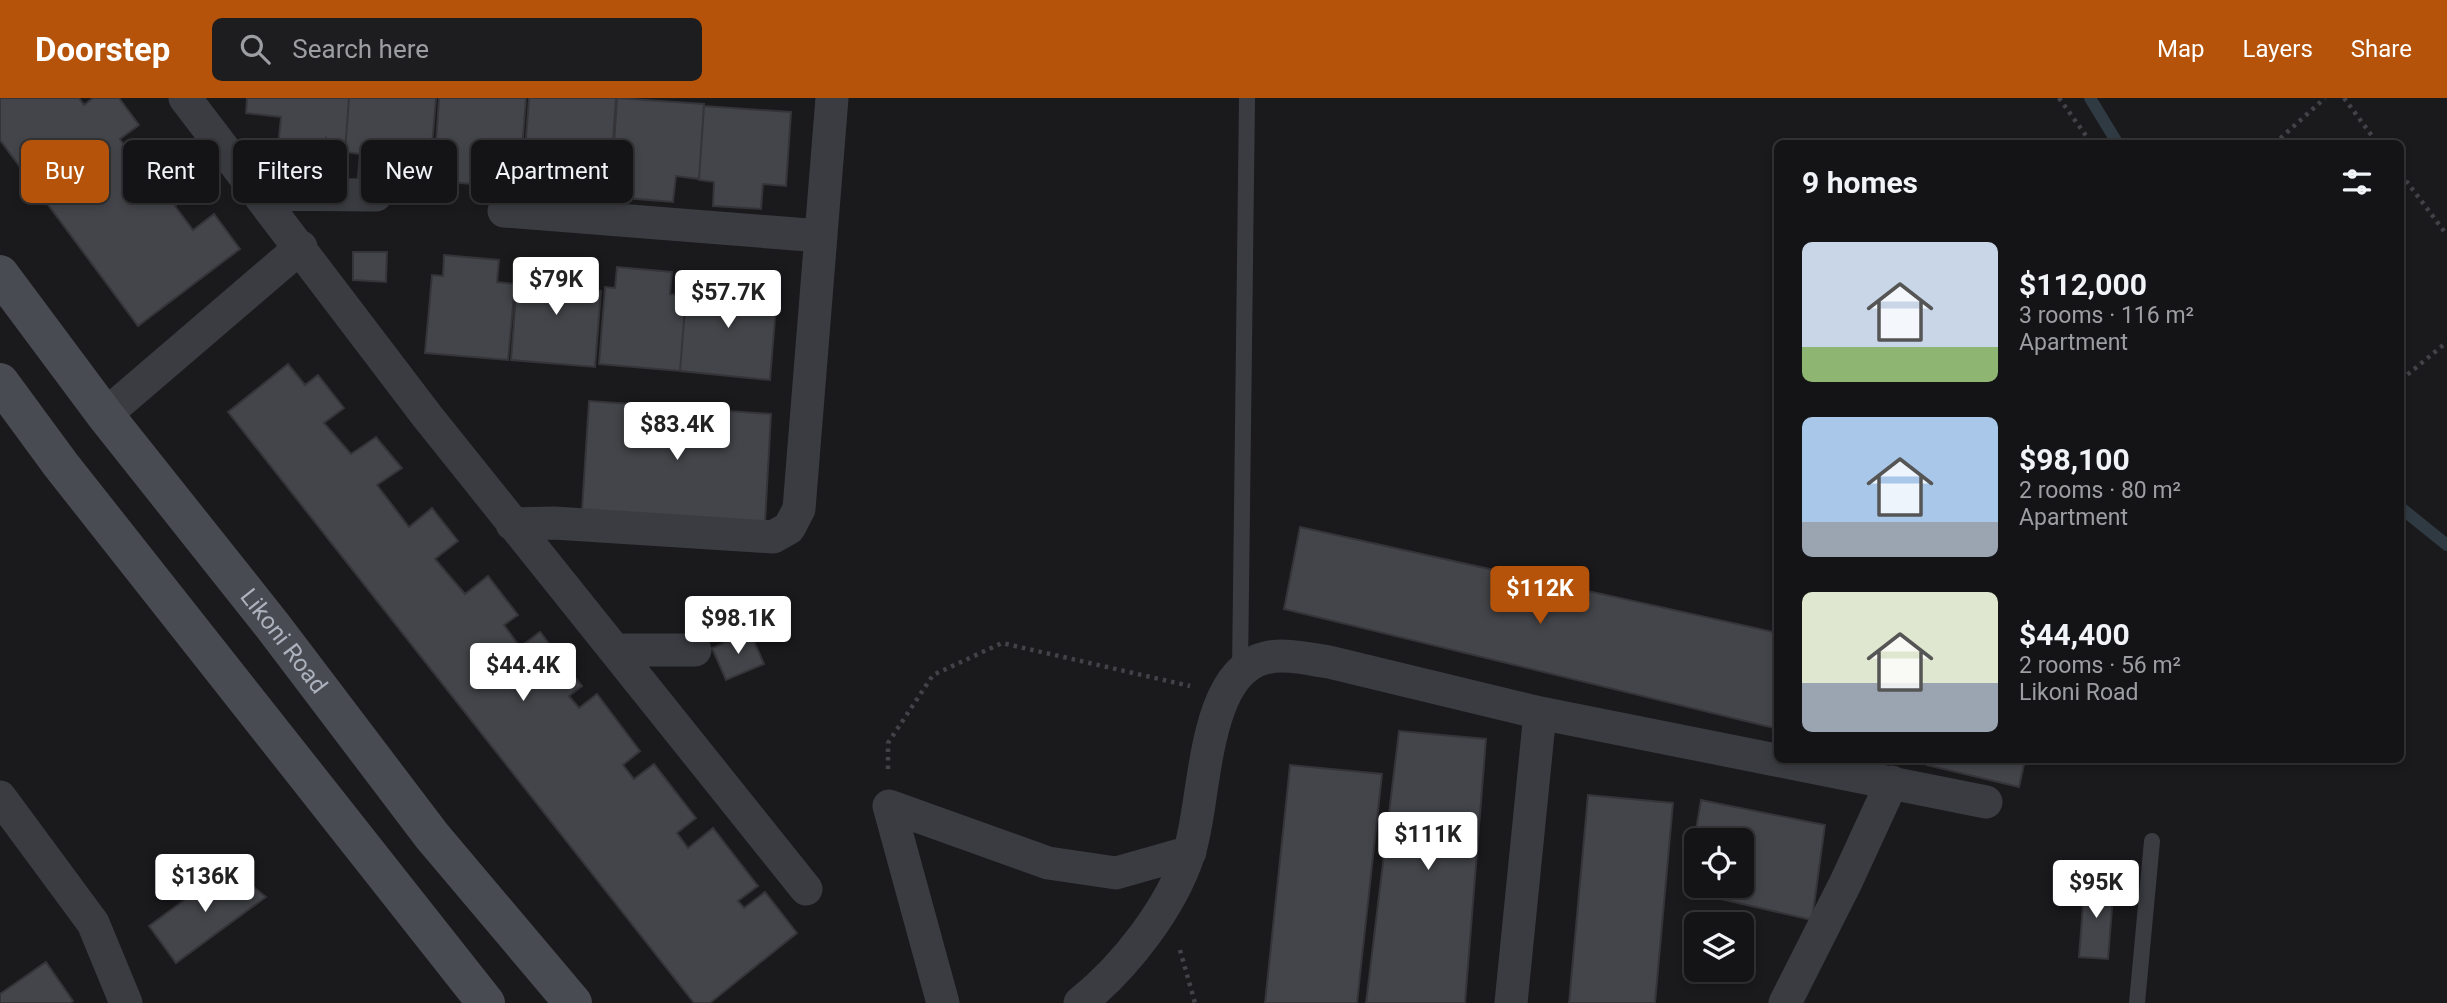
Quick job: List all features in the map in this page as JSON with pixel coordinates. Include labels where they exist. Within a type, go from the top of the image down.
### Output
[{"type":"main road","name":"Likoni Road","points":[[0,274],[105,415],[272,625],[432,836],[573,1003]]},
{"type":"main road","points":[[0,382],[61,465],[486,1003]]},
{"type":"street","points":[[185,98],[233,160]]},
{"type":"street","points":[[512,524],[554,523],[773,537],[789,528],[799,509],[832,98]]},
{"type":"street","points":[[266,203],[427,416],[806,889]]},
{"type":"street","points":[[504,211],[821,236]]},
{"type":"street","points":[[105,415],[301,247]]},
{"type":"street","points":[[615,650],[695,650]]},
{"type":"street","points":[[1080,1003],[1101,986],[1173,892],[1190,852],[1207,744],[1232,683],[1264,658],[1294,656],[1329,662],[1540,713],[1774,759]]},
{"type":"street","points":[[1511,1003],[1540,713]]},
{"type":"street","points":[[1795,763],[1986,802]]},
{"type":"street","points":[[1785,1003],[1846,882],[1892,782]]},
{"type":"street","points":[[0,797],[93,923],[126,1003]]},
{"type":"street","points":[[889,806],[1048,863],[1116,873],[1190,852]]},
{"type":"street","points":[[889,806],[943,1003]]},
{"type":"lane","points":[[1232,683],[1247,98]]},
{"type":"lane","points":[[2137,1003],[2152,841]]},
{"type":"path","points":[[2059,98],[2089,140]]},
{"type":"path","points":[[2278,140],[2325,98]]},
{"type":"path","points":[[2344,98],[2375,140]]},
{"type":"path","points":[[2404,178],[2447,235]]},
{"type":"path","points":[[2404,378],[2447,342]]},
{"type":"path","points":[[889,806],[888,743],[933,674],[1002,643],[1232,683]]},
{"type":"building","points":[[0,98],[79,98],[84,105],[93,98],[119,98],[139,125],[120,139],[123,143],[123,203],[179,203],[175,206],[193,230],[214,214],[240,249],[138,326],[47,203],[109,203],[109,140],[21,140],[21,168],[0,140]]},
{"type":"building","points":[[247,98],[349,98],[346,140],[279,140],[281,117],[246,113]]},
{"type":"building","points":[[349,98],[436,98],[432,140],[361,140],[361,177],[358,177],[360,154],[347,152]]},
{"type":"building","points":[[439,98],[526,98],[523,140],[471,140],[471,184],[457,183],[457,140],[436,140]]},
{"type":"building","points":[[529,98],[616,98],[613,140],[526,140]]},
{"type":"building","points":[[617,98],[704,104],[699,179],[676,176],[673,202],[633,199],[633,140],[614,140]]},
{"type":"building","points":[[704,106],[791,112],[786,186],[763,184],[761,209],[713,206],[714,182],[699,180]]},
{"type":"building","points":[[353,252],[387,252],[386,282],[353,280]]},
{"type":"building","points":[[444,255],[499,260],[497,282],[515,284],[508,360],[425,353],[432,275],[443,276]]},
{"type":"building","points":[[530,262],[584,267],[583,289],[601,291],[595,367],[511,360],[517,282],[528,282]]},
{"type":"building","points":[[617,267],[672,272],[670,294],[686,295],[680,371],[599,364],[605,287],[615,288]]},
{"type":"building","points":[[705,274],[756,278],[754,304],[776,306],[770,380],[680,371],[686,295],[703,295]]},
{"type":"building","points":[[288,364],[305,385],[318,375],[344,408],[324,423],[351,454],[376,437],[402,468],[377,485],[409,527],[432,508],[458,541],[435,559],[465,594],[488,576],[518,615],[504,625],[520,647],[540,632],[582,686],[569,696],[579,708],[597,694],[640,751],[623,765],[634,779],[654,764],[696,818],[677,833],[688,848],[713,828],[758,886],[738,901],[744,908],[765,892],[797,933],[710,1003],[694,1003],[228,412]]},
{"type":"building","points":[[589,401],[771,414],[765,523],[582,510]]},
{"type":"building","points":[[1300,527],[1774,632],[1774,728],[1284,609]]},
{"type":"building","points":[[750,632],[764,664],[726,680],[712,648]]},
{"type":"building","points":[[1399,731],[1486,739],[1465,1003],[1366,1003]]},
{"type":"building","points":[[1928,763],[2024,763],[2019,787],[1927,765]]},
{"type":"building","points":[[1290,765],[1382,774],[1357,1003],[1265,1003]]},
{"type":"building","points":[[1588,795],[1673,803],[1655,1003],[1569,1003]]},
{"type":"building","points":[[1701,800],[1825,825],[1812,920],[1716,898],[1754,898],[1754,828],[1696,828]]},
{"type":"building","points":[[229,867],[266,897],[176,963],[149,926]]},
{"type":"building","points":[[2085,880],[2114,883],[2108,959],[2079,957]]},
{"type":"building","points":[[46,962],[73,1001],[0,1003],[0,994]]},
{"type":"waterway","points":[[2090,98],[2116,140]]},
{"type":"waterway","points":[[2404,510],[2447,545]]}]
